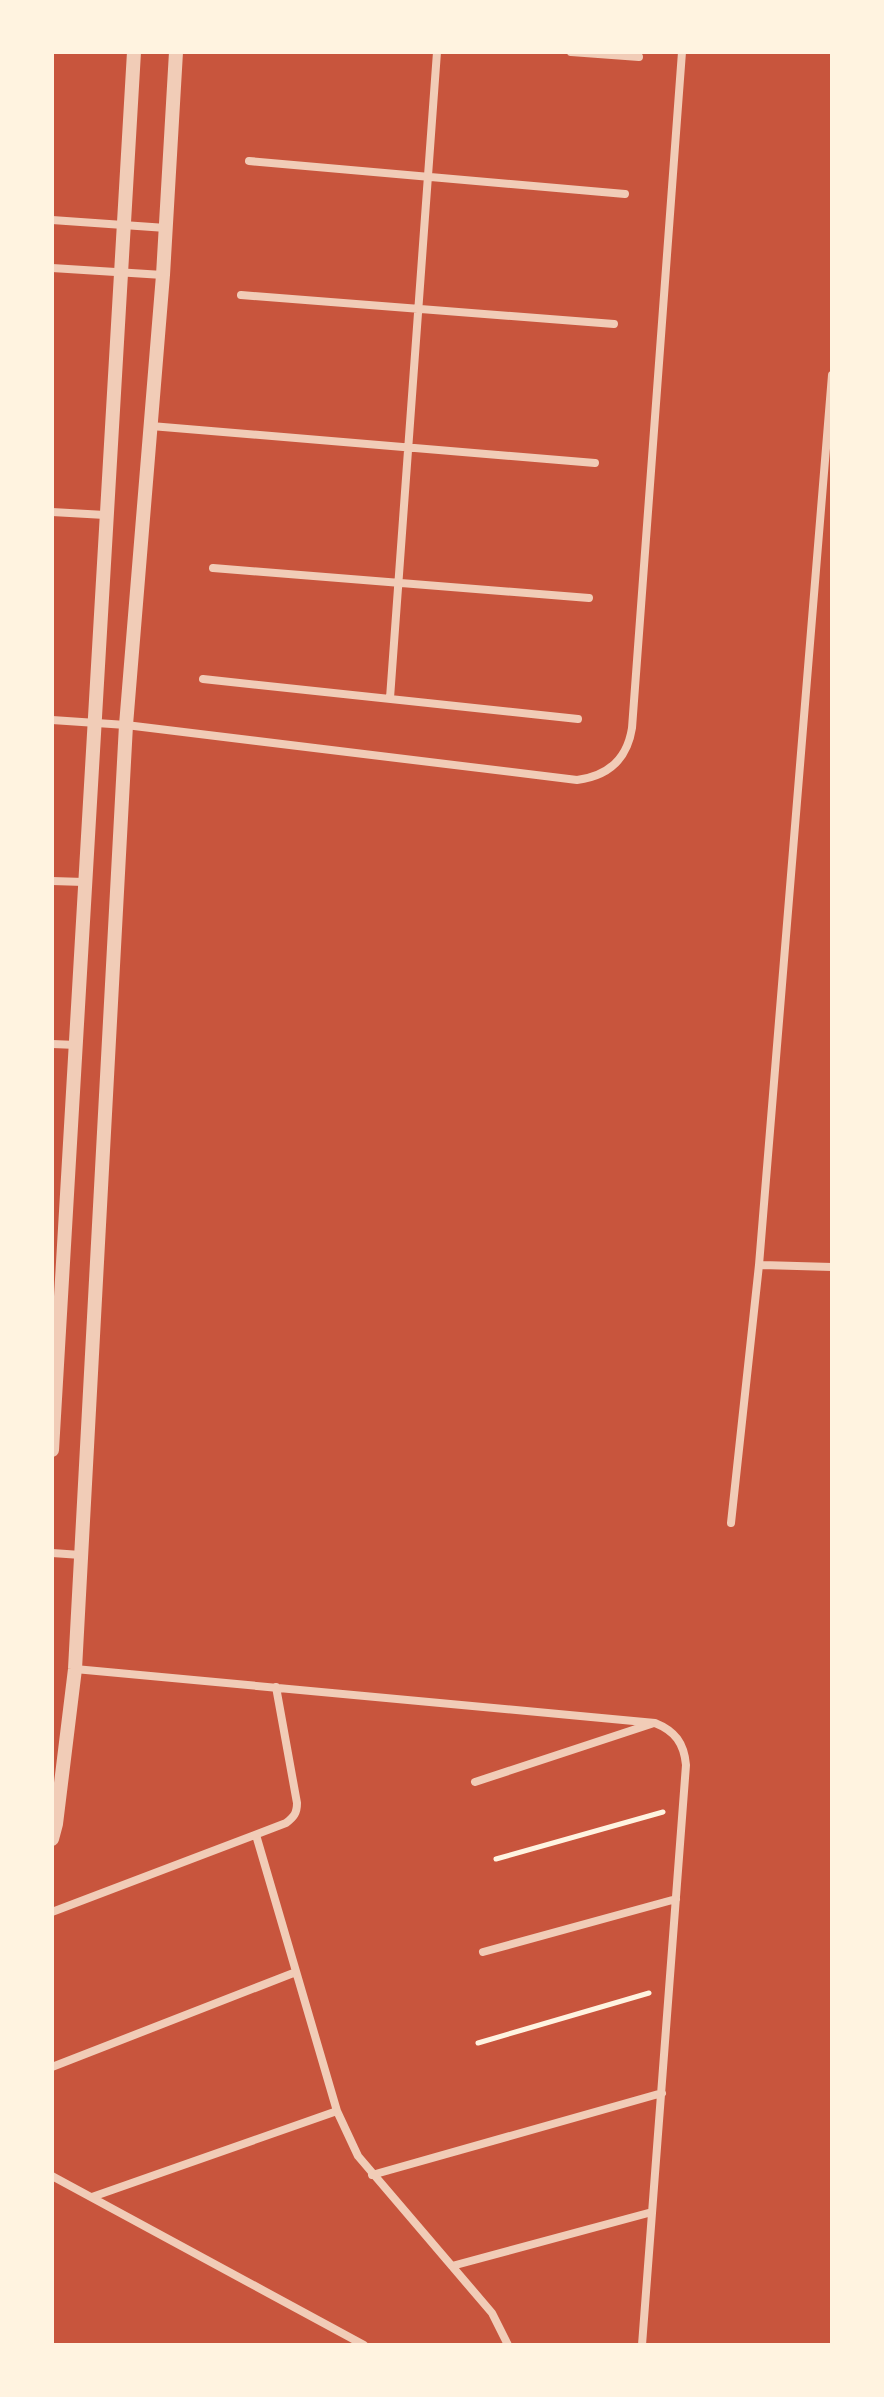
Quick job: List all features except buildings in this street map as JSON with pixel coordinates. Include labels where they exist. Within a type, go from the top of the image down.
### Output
[{"type":"street","points":[[52,1450],[59,1209],[77,1045],[93,722],[134,52]]},
{"type":"street","points":[[52,1839],[75,1669],[126,725],[163,275],[176,52]]},
{"type":"street","points":[[390,698],[437,52]]},
{"type":"street","points":[[571,52],[639,57]]},
{"type":"street","points":[[52,720],[126,725],[577,780],[594,778],[609,771],[621,759],[630,744],[632,728],[682,52]]},
{"type":"street","points":[[249,161],[625,194]]},
{"type":"street","points":[[52,220],[166,228]]},
{"type":"street","points":[[52,268],[163,275]]},
{"type":"street","points":[[241,295],[614,324]]},
{"type":"street","points":[[731,1523],[759,1265],[832,375]]},
{"type":"street","points":[[151,426],[595,463]]},
{"type":"street","points":[[52,512],[105,515]]},
{"type":"street","points":[[213,568],[589,598]]},
{"type":"street","points":[[203,679],[578,719]]},
{"type":"street","points":[[52,881],[84,882]]},
{"type":"street","points":[[52,1044],[77,1045]]},
{"type":"street","points":[[759,1265],[832,1267]]},
{"type":"street","points":[[52,1553],[81,1555]]},
{"type":"street","points":[[75,1669],[655,1723],[668,1728],[678,1738],[685,1751],[683,1806],[642,2345]]},
{"type":"street","points":[[52,1912],[286,1823],[297,1811],[276,1687]]},
{"type":"street","points":[[475,1782],[655,1723]]},
{"type":"street","points":[[256,1835],[337,2111],[358,2156],[492,2313],[508,2345]]},
{"type":"street","points":[[483,1952],[676,1899]]},
{"type":"street","points":[[52,2067],[296,1972]]},
{"type":"street","points":[[372,2175],[662,2093]]},
{"type":"street","points":[[92,2197],[337,2111]]},
{"type":"street","points":[[52,2176],[364,2345]]},
{"type":"street","points":[[452,2266],[652,2212]]},
{"type":"path","points":[[496,1859],[683,1806]]},
{"type":"path","points":[[478,2043],[669,1987]]}]
